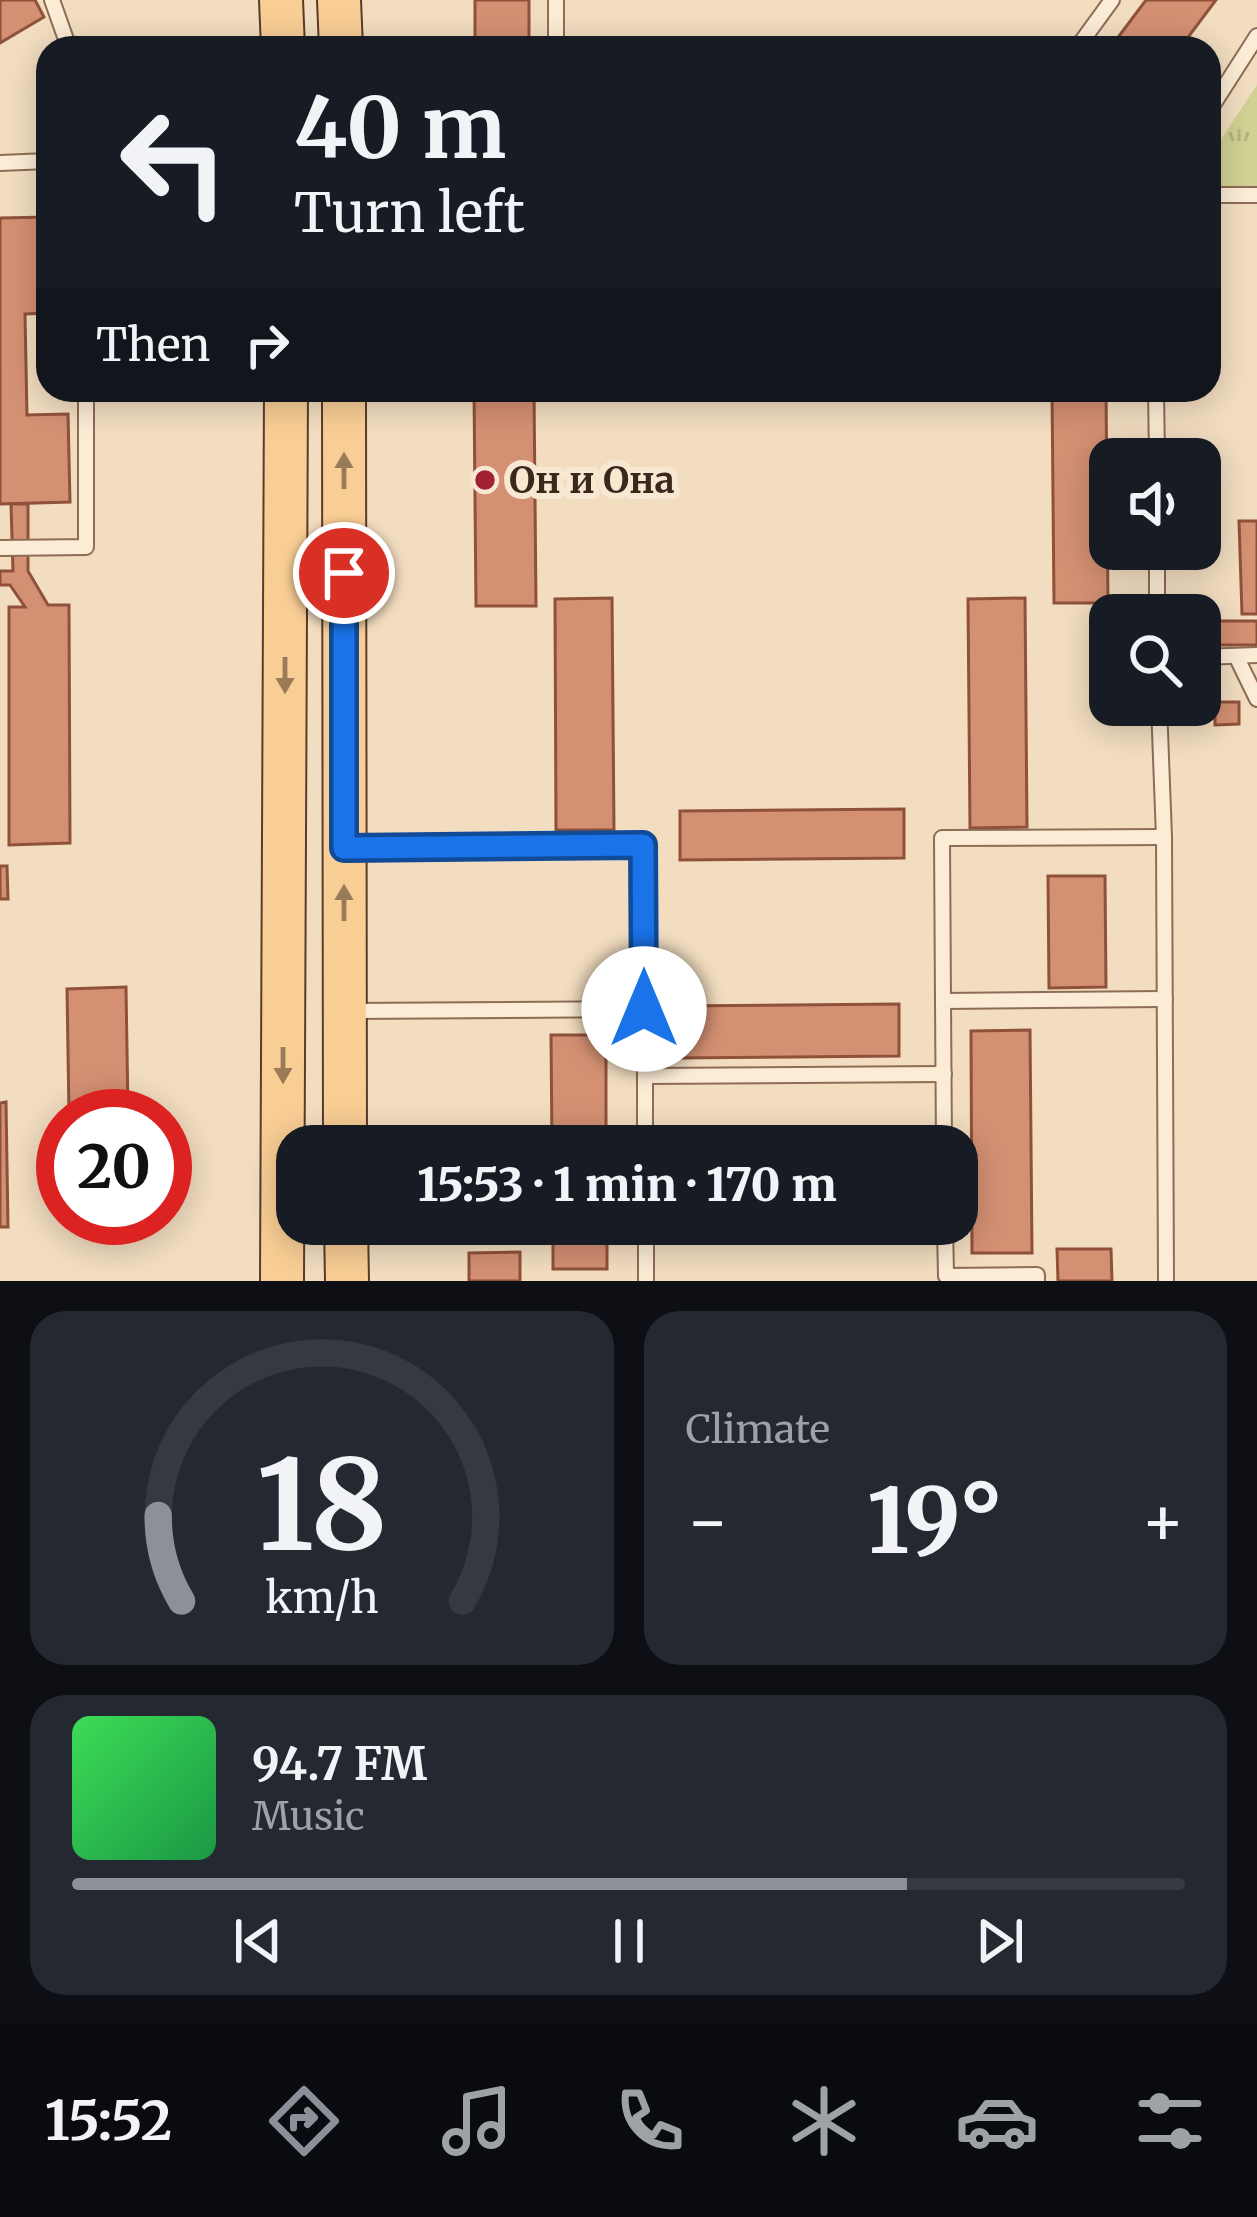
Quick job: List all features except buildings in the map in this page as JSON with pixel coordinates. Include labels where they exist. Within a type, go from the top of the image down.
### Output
[{"type":"main road","points":[[281,0],[282,36]]},
{"type":"main road","points":[[340,0],[341,36]]},
{"type":"main road","points":[[283,1281],[286,402]]},
{"type":"main road","points":[[344,402],[345,1125]]},
{"type":"main road","points":[[346,1245],[346,1281]]},
{"type":"lane","points":[[52,0],[65,36]]},
{"type":"lane","points":[[556,0],[556,36]]},
{"type":"lane","points":[[1086,36],[1112,0]]},
{"type":"lane","points":[[1221,92],[1257,36]]},
{"type":"lane","points":[[0,164],[36,162]]},
{"type":"lane","points":[[1221,195],[1257,195]]},
{"type":"lane","points":[[0,548],[86,547],[86,402]]},
{"type":"lane","points":[[1156,402],[1156,438]]},
{"type":"lane","points":[[1221,656],[1257,655]]},
{"type":"lane","points":[[1236,656],[1257,698]]},
{"type":"lane","points":[[1160,726],[1166,1281]]},
{"type":"lane","points":[[944,1125],[942,838],[1164,837]]},
{"type":"lane","points":[[344,848],[643,845],[645,1125]]},
{"type":"lane","points":[[944,1001],[1165,999]]},
{"type":"lane","points":[[344,1011],[644,1009]]},
{"type":"lane","points":[[645,1076],[944,1074]]},
{"type":"lane","points":[[646,1245],[646,1281]]},
{"type":"lane","points":[[945,1245],[946,1276],[1037,1275],[1037,1281]]},
{"type":"green space","points":[[1257,85],[1257,195],[1221,195],[1221,139]]},
{"type":"place","name":"Он и Она","points":[[485,480]]},
{"type":"route","points":[[344,573],[344,848],[643,845],[644,1009]]}]
